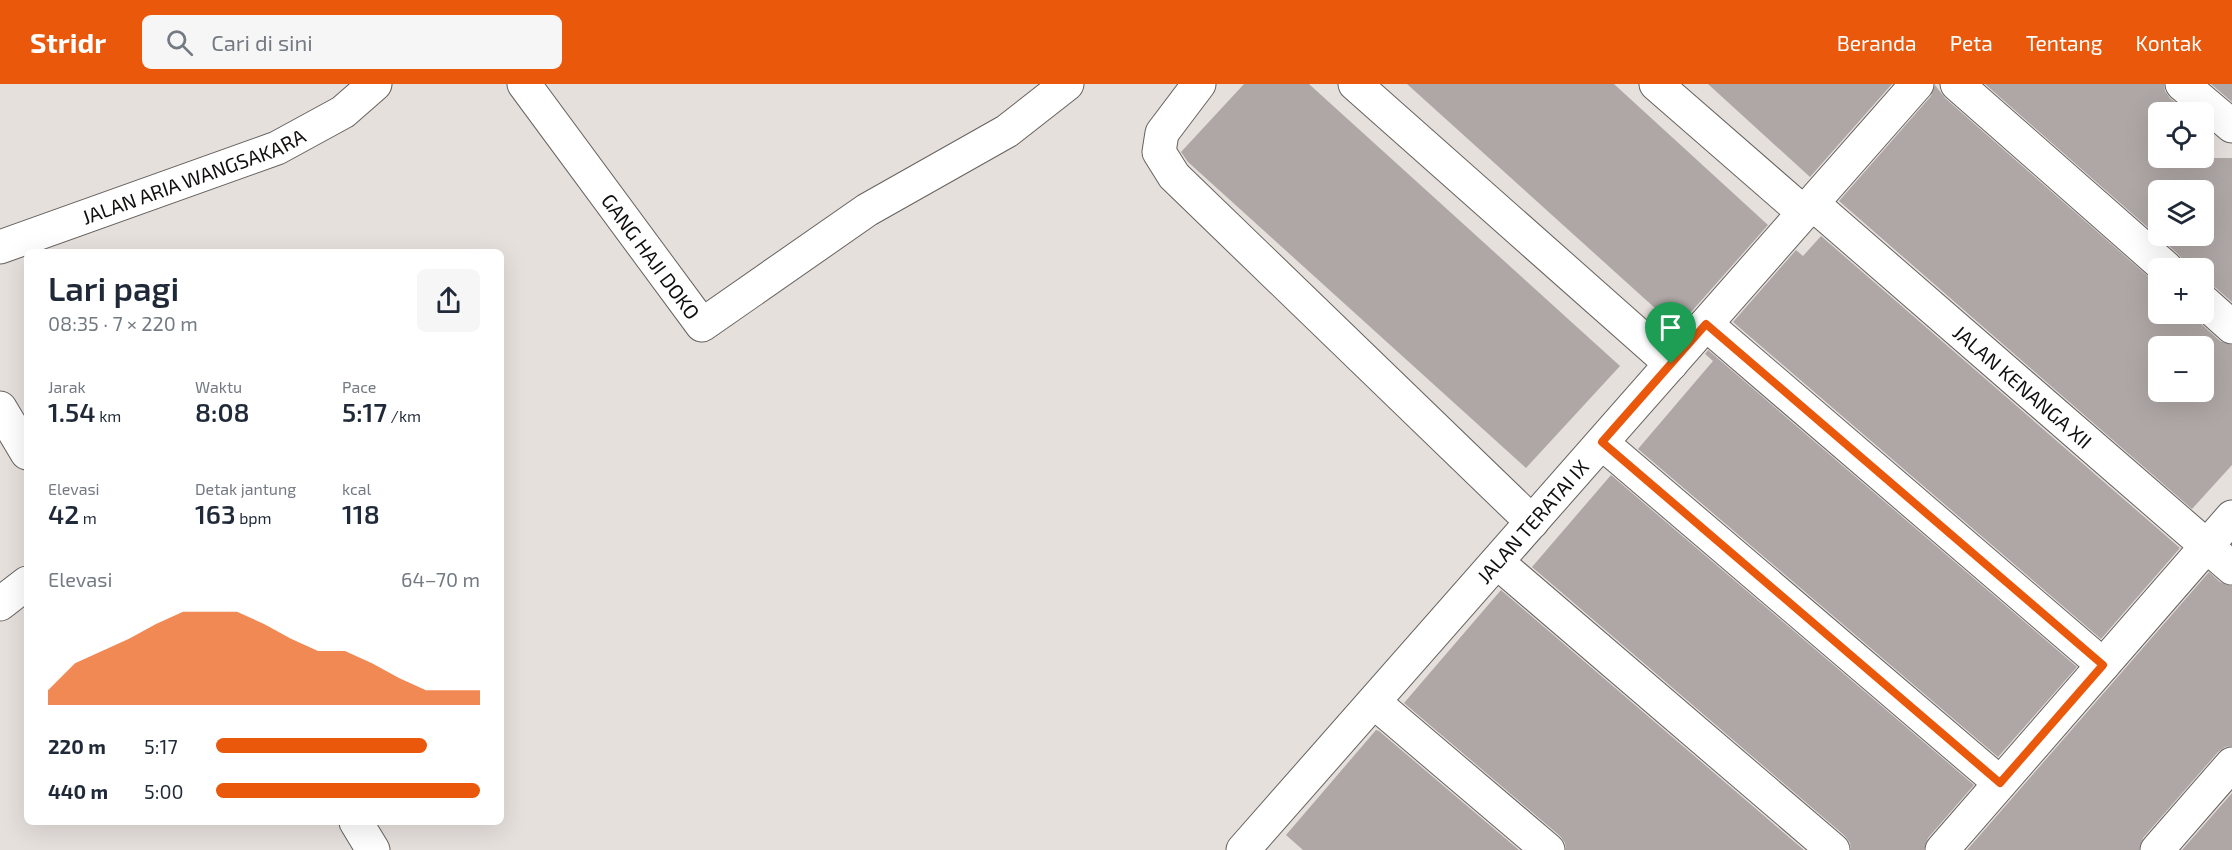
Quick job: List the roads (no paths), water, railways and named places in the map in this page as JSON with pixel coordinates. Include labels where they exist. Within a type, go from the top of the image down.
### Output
[{"type":"street","name":"JALAN ARIA WANGSAKARA","points":[[0,247],[277,148],[343,112],[375,84]]},
{"type":"street","name":"GANG HAJI DOKO","points":[[524,84],[702,325],[867,210],[1007,131],[1046,91]]},
{"type":"street","points":[[1199,84],[1162,133],[1160,152],[1174,176],[1532,522]]},
{"type":"street","points":[[1355,84],[1671,364]]},
{"type":"street","name":"JALAN KENANGA XII","points":[[1656,84],[1808,208],[2232,568]]},
{"type":"street","name":"JALAN TERATAI IX","points":[[1260,844],[1374,702],[1917,84]]},
{"type":"street","points":[[1957,84],[2155,258]]},
{"type":"street","points":[[2182,84],[2232,126]]},
{"type":"street","points":[[2214,311],[2232,327]]},
{"type":"street","points":[[1706,324],[2103,665]]},
{"type":"street","points":[[0,408],[24,448]]},
{"type":"street","points":[[1602,442],[2000,783]]},
{"type":"street","points":[[1942,850],[2232,517]]},
{"type":"street","points":[[1497,562],[1833,850]]},
{"type":"street","points":[[0,604],[24,585]]},
{"type":"street","points":[[1374,702],[1548,850]]},
{"type":"street","points":[[2157,850],[2232,764]]},
{"type":"street","points":[[358,825],[373,850]]}]
